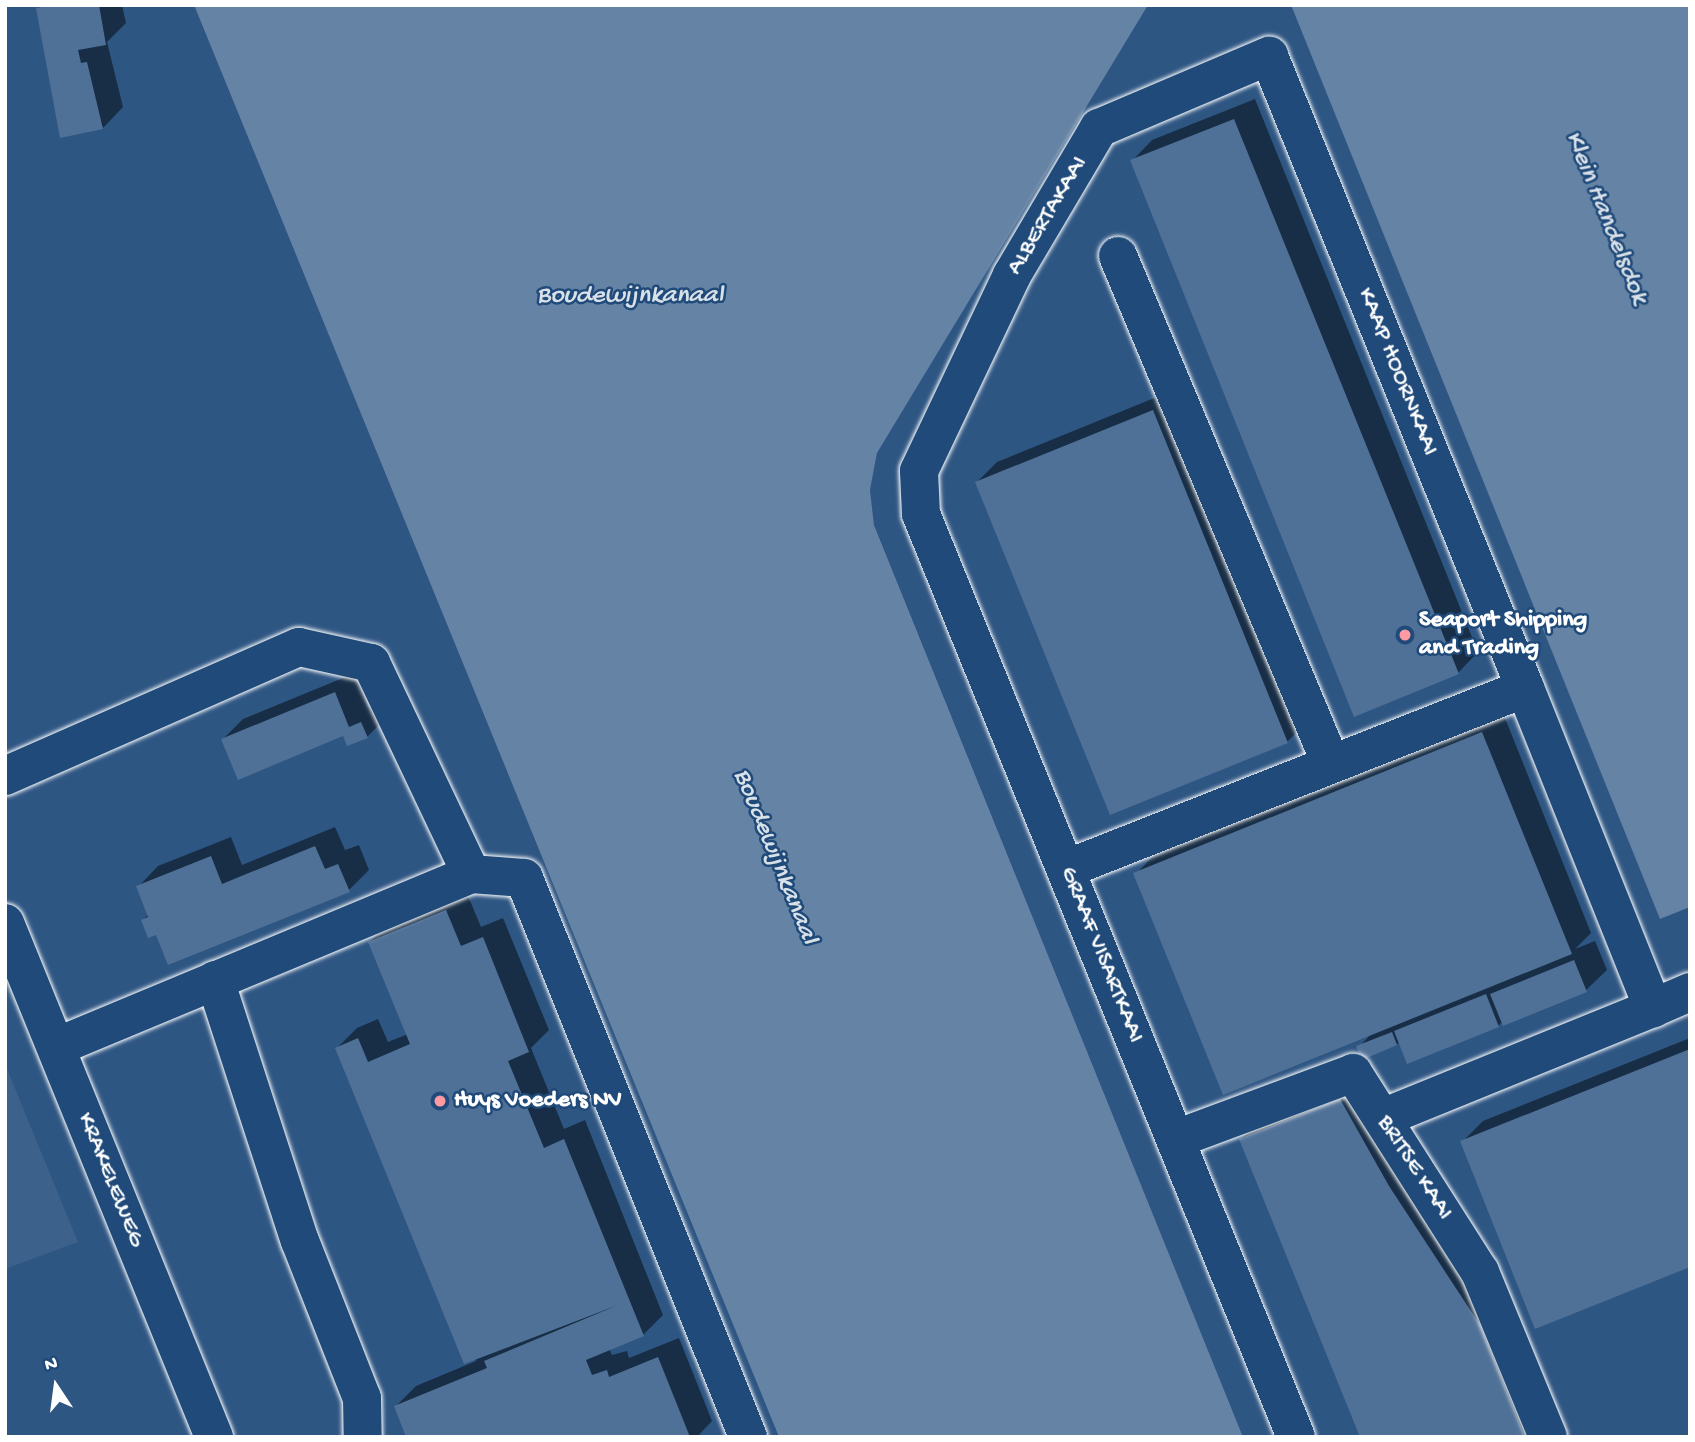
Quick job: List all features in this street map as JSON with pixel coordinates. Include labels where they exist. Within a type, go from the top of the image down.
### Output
[{"type":"street","name":"ALBERTAKAAI","points":[[919,471],[1012,275],[1100,128],[1269,56]]},
{"type":"street","name":"KAAP HOORNKAAI","points":[[1269,56],[1653,1008]]},
{"type":"street","points":[[1118,256],[1331,764]]},
{"type":"street","name":"GRAAF VISARTKAAI","points":[[919,471],[921,513],[1296,1437]]},
{"type":"street","points":[[5,776],[299,647],[371,663],[471,874]]},
{"type":"street","points":[[1066,869],[1525,688]]},
{"type":"street","points":[[55,1046],[471,874],[524,878],[748,1437]]},
{"type":"street","name":"KRAKELEWEG","points":[[5,923],[214,1437]]},
{"type":"street","points":[[215,980],[300,1241],[362,1398],[363,1437]]},
{"type":"street","points":[[1382,1118],[1690,992]]},
{"type":"street","name":"BRITSE KAAI","points":[[1176,1139],[1353,1073],[1480,1272],[1548,1437]]},
{"type":"shaded area","points":[[5,5],[194,5],[779,1437],[5,1437]]},
{"type":"shaded area","points":[[1148,5],[1291,5],[1660,918],[1690,907],[1690,1437],[1243,1437],[874,524],[870,490],[877,453]]},
{"type":"shaded area","points":[[5,1064],[78,1242],[5,1269]]},
{"type":"water","name":"Boudewijnkanaal","points":[[194,5],[1148,5],[877,453],[870,490],[874,525],[1243,1437],[779,1437]]},
{"type":"water","name":"Klein Handelsdok","points":[[1291,5],[1690,5],[1690,907],[1660,919]]},
{"type":"building","points":[[51,5],[99,5],[106,45],[78,50],[81,63],[87,62],[103,129],[60,138],[36,8]]},
{"type":"building","points":[[1234,119],[1459,674],[1354,717],[1130,160]]},
{"type":"building","points":[[1153,410],[1288,743],[1110,815],[975,482]]},
{"type":"building","points":[[335,692],[349,727],[361,722],[368,738],[347,746],[343,736],[238,780],[221,739]]},
{"type":"building","points":[[1482,732],[1572,954],[1223,1095],[1133,873]]},
{"type":"building","points":[[315,846],[325,869],[338,864],[350,892],[168,965],[156,935],[148,938],[141,920],[148,917],[136,886],[211,856],[222,884]]},
{"type":"building","name":"Huys Voeders NV","points":[[446,910],[461,946],[483,937],[529,1052],[508,1061],[544,1148],[564,1139],[644,1336],[586,1360],[592,1375],[607,1370],[609,1377],[658,1357],[690,1437],[406,1437],[394,1406],[487,1368],[484,1361],[618,1305],[464,1364],[335,1048],[358,1038],[368,1062],[410,1044],[368,942]]},
{"type":"building","points":[[1574,960],[1587,992],[1503,1026],[1490,994]]},
{"type":"building","points":[[1486,994],[1499,1027],[1407,1064],[1394,1031]]},
{"type":"building","points":[[1392,1032],[1397,1045],[1362,1060],[1356,1046]]},
{"type":"building","points":[[1690,1049],[1690,1267],[1535,1329],[1460,1141]]},
{"type":"building","points":[[1340,1099],[1389,1186],[1480,1325],[1525,1437],[1360,1437],[1239,1139]]},
{"type":"place","name":"Seaport Shipping and Trading","points":[[1405,635]]},
{"type":"place","name":"Huys Voeders NV","points":[[440,1101]]}]
